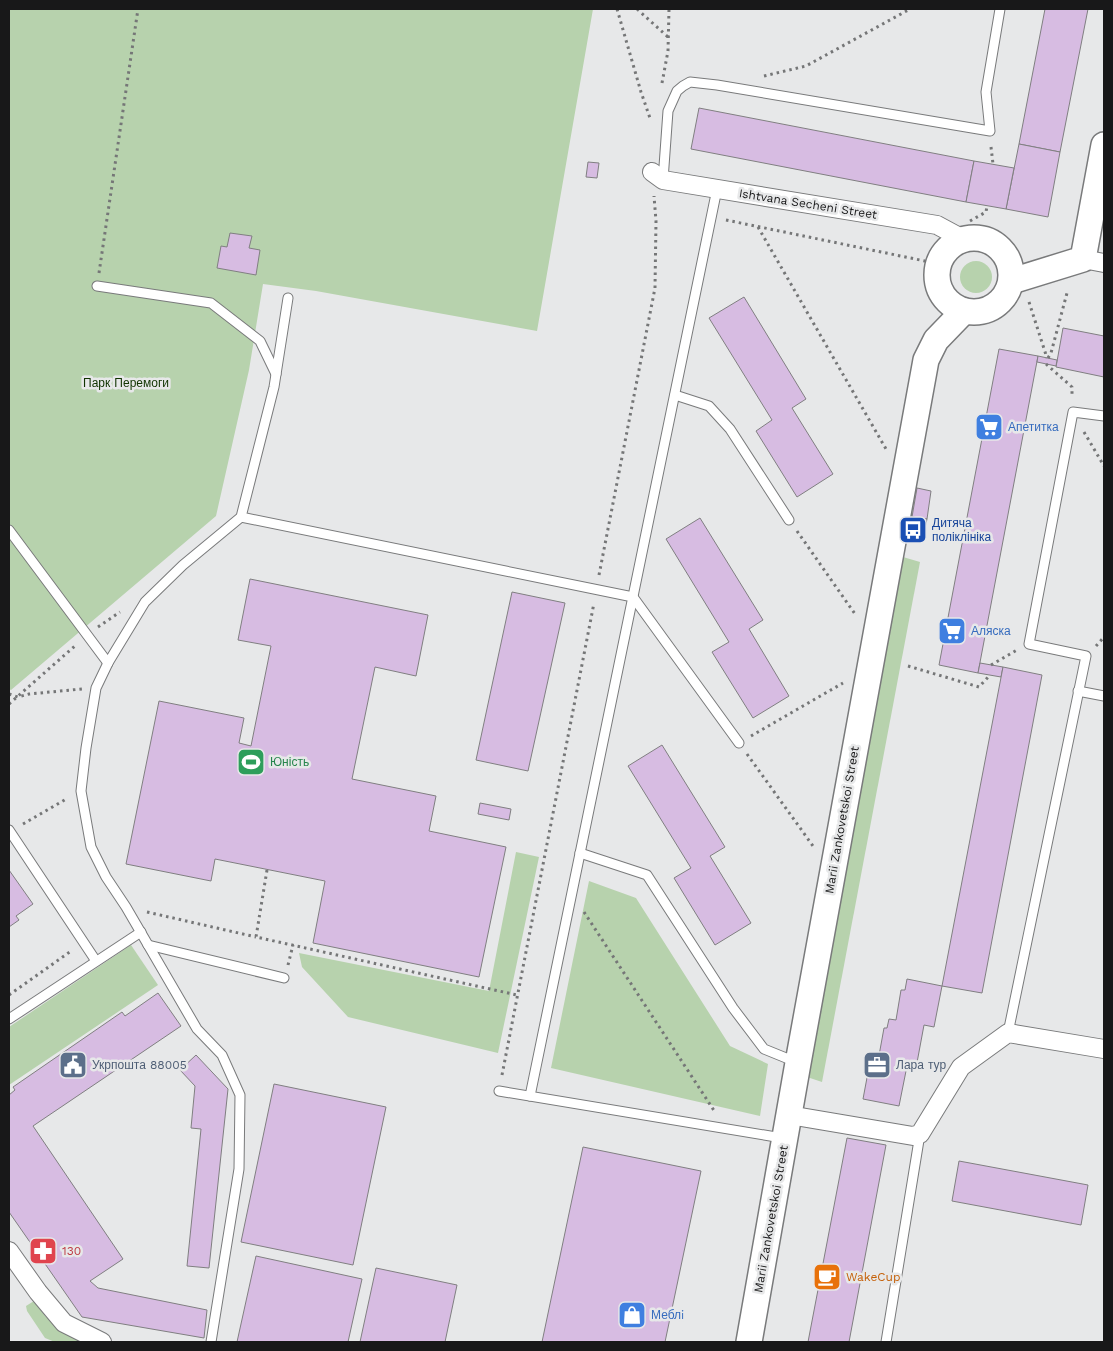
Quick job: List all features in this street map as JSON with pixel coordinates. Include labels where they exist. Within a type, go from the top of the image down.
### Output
[{"type":"street","points":[[1012,281],[1094,261],[1104,145]]},
{"type":"street","name":"Ishtvana Secheni Street","points":[[657,176],[718,189],[937,225],[963,239]]},
{"type":"street","points":[[972,237],[986,240],[993,242],[1002,249],[1009,258],[1012,281],[1000,303],[989,310],[977,312],[964,311],[953,306],[944,298],[937,276],[938,264],[952,244],[972,237]]},
{"type":"street","name":"Marii Zankovetskoi Street","points":[[749,1342],[926,360],[936,340],[964,311]]},
{"type":"street","points":[[787,1127],[913,1136],[920,1134],[961,1066],[1008,1033],[1104,1049]]},
{"type":"street","points":[[9,1251],[38,1292],[64,1323],[102,1342]]},
{"type":"lane","points":[[657,176],[668,111],[677,91],[690,82],[990,131],[986,92],[1000,9]]},
{"type":"lane","points":[[530,1096],[718,189]]},
{"type":"lane","points":[[96,286],[211,303],[260,341],[276,374]]},
{"type":"lane","points":[[211,1342],[239,1169],[240,1095],[222,1055],[197,1029],[141,932],[106,877],[91,848],[81,791],[96,688],[108,663],[145,602],[183,565],[241,517],[276,374],[288,298]]},
{"type":"lane","points":[[675,395],[709,406],[730,429],[789,520]]},
{"type":"lane","points":[[1008,1033],[1086,656],[1029,644],[1073,412],[1104,416]]},
{"type":"lane","points":[[241,517],[633,597],[739,743]]},
{"type":"lane","points":[[9,530],[108,663]]},
{"type":"lane","points":[[1078,691],[1104,696]]},
{"type":"lane","points":[[9,831],[96,961]]},
{"type":"lane","points":[[580,853],[647,875],[732,1008],[764,1049],[798,1062]]},
{"type":"lane","points":[[9,1019],[141,932]]},
{"type":"lane","points":[[148,945],[284,978]]},
{"type":"lane","points":[[499,1091],[726,1129],[787,1127]]},
{"type":"lane","points":[[886,1342],[920,1134]]},
{"type":"path","points":[[96,286],[138,9]]},
{"type":"path","points":[[617,9],[641,92],[653,125]]},
{"type":"path","points":[[637,9],[669,37]]},
{"type":"path","points":[[762,76],[806,66],[910,9]]},
{"type":"path","points":[[499,1091],[655,288],[657,176]]},
{"type":"path","points":[[711,217],[924,261]]},
{"type":"path","points":[[757,227],[888,452]]},
{"type":"path","points":[[1029,302],[1048,358],[1067,293]]},
{"type":"path","points":[[789,520],[857,616]]},
{"type":"path","points":[[991,665],[1029,644]]},
{"type":"path","points":[[908,666],[979,688],[990,675]]},
{"type":"path","points":[[813,847],[739,743],[847,680]]},
{"type":"path","points":[[9,704],[18,697],[29,694],[96,688]]},
{"type":"path","points":[[9,694],[18,697]]},
{"type":"path","points":[[9,831],[81,791]]},
{"type":"path","points":[[256,937],[267,870]]},
{"type":"path","points":[[572,894],[726,1129]]},
{"type":"path","points":[[126,907],[517,995]]},
{"type":"path","points":[[9,995],[83,942]]},
{"type":"green space","name":"Парк Перемоги","points":[[9,9],[593,9],[537,331],[316,291],[263,284],[249,370],[216,516],[11,690],[9,689]]},
{"type":"green space","points":[[976,261],[982,262],[987,266],[991,271],[991,283],[987,288],[982,292],[976,293],[970,292],[965,288],[961,283],[960,277],[961,271],[965,266],[970,262]]},
{"type":"green space","points":[[903,557],[920,562],[822,1082],[807,1077]]},
{"type":"green space","points":[[516,852],[539,857],[498,1053],[348,1017],[302,967],[299,953],[489,991]]},
{"type":"green space","points":[[589,881],[636,898],[730,1046],[768,1064],[760,1116],[551,1068]]},
{"type":"green space","points":[[131,945],[158,985],[9,1085],[9,1027]]},
{"type":"green space","points":[[34,1301],[46,1317],[91,1342],[55,1342],[45,1338],[27,1311],[26,1306]]},
{"type":"building","points":[[1045,9],[1088,9],[1060,152],[1019,144]]},
{"type":"building","points":[[699,108],[974,161],[966,202],[691,149]]},
{"type":"building","points":[[1019,144],[1060,152],[1048,217],[1006,209]]},
{"type":"building","points":[[974,161],[1014,168],[1006,209],[966,202]]},
{"type":"building","points":[[588,162],[599,163],[597,178],[586,177]]},
{"type":"building","points":[[230,233],[252,236],[249,248],[260,250],[256,275],[217,268],[221,246],[227,247]]},
{"type":"building","points":[[744,297],[806,399],[792,408],[833,474],[797,497],[756,431],[772,420],[709,318]]},
{"type":"building","points":[[1063,328],[1104,336],[1104,377],[1056,367]]},
{"type":"building","points":[[999,349],[1038,356],[978,673],[939,665]]},
{"type":"building","points":[[1038,356],[1057,360],[1056,366],[1037,362]]},
{"type":"building","points":[[917,488],[931,491],[927,519],[912,517]]},
{"type":"building","points":[[912,517],[927,519],[925,528],[911,525]]},
{"type":"building","points":[[700,518],[763,620],[749,629],[789,696],[753,718],[712,652],[729,642],[666,539]]},
{"type":"building","name":"Юність","points":[[250,579],[428,615],[416,676],[375,667],[352,779],[436,796],[429,831],[506,847],[479,977],[313,943],[325,881],[215,859],[211,881],[126,864],[159,701],[244,718],[239,743],[251,746],[271,646],[238,640]]},
{"type":"building","points":[[512,592],[565,603],[528,771],[476,760]]},
{"type":"building","points":[[980,663],[1003,667],[1001,677],[978,673]]},
{"type":"building","points":[[1003,667],[1042,675],[982,993],[942,986]]},
{"type":"building","points":[[662,745],[725,847],[710,856],[751,923],[715,945],[674,878],[691,868],[628,766]]},
{"type":"building","points":[[480,803],[511,809],[509,820],[478,814]]},
{"type":"building","points":[[9,870],[33,904],[16,916],[19,920],[9,927]]},
{"type":"building","points":[[907,979],[942,986],[934,1027],[924,1025],[916,1068],[907,1066],[899,1106],[863,1099],[869,1067],[872,1067],[874,1060],[878,1061],[884,1028],[887,1028],[889,1019],[896,1020],[901,990],[905,990]]},
{"type":"building","points":[[158,993],[181,1026],[33,1126],[123,1259],[90,1281],[98,1288],[207,1310],[204,1338],[82,1317],[9,1212],[9,1095],[15,1090],[13,1087],[122,1012],[125,1016]]},
{"type":"building","points":[[196,1055],[228,1089],[209,1268],[187,1266],[201,1129],[191,1128],[195,1086],[180,1070]]},
{"type":"building","points":[[274,1084],[386,1107],[353,1265],[241,1242]]},
{"type":"building","points":[[847,1138],[886,1145],[849,1342],[808,1342]]},
{"type":"building","points":[[583,1147],[701,1171],[665,1342],[542,1342]]},
{"type":"building","points":[[959,1161],[1088,1185],[1081,1225],[952,1201]]},
{"type":"building","points":[[256,1256],[362,1279],[348,1342],[237,1342]]},
{"type":"building","points":[[376,1268],[457,1285],[445,1342],[360,1342]]},
{"type":"place","name":"Апетитка","points":[[989,427]]},
{"type":"place","name":"Дитяча поліклініка","points":[[913,530]]},
{"type":"place","name":"Аляска","points":[[952,631]]},
{"type":"place","name":"Юність","points":[[251,762]]},
{"type":"place","name":"Укрпошта 88005","points":[[73,1065]]},
{"type":"place","name":"Лара тур","points":[[877,1065]]},
{"type":"place","name":"130","points":[[43,1251]]},
{"type":"place","name":"WakeCup","points":[[827,1277]]},
{"type":"place","name":"Меблi","points":[[632,1315]]}]
